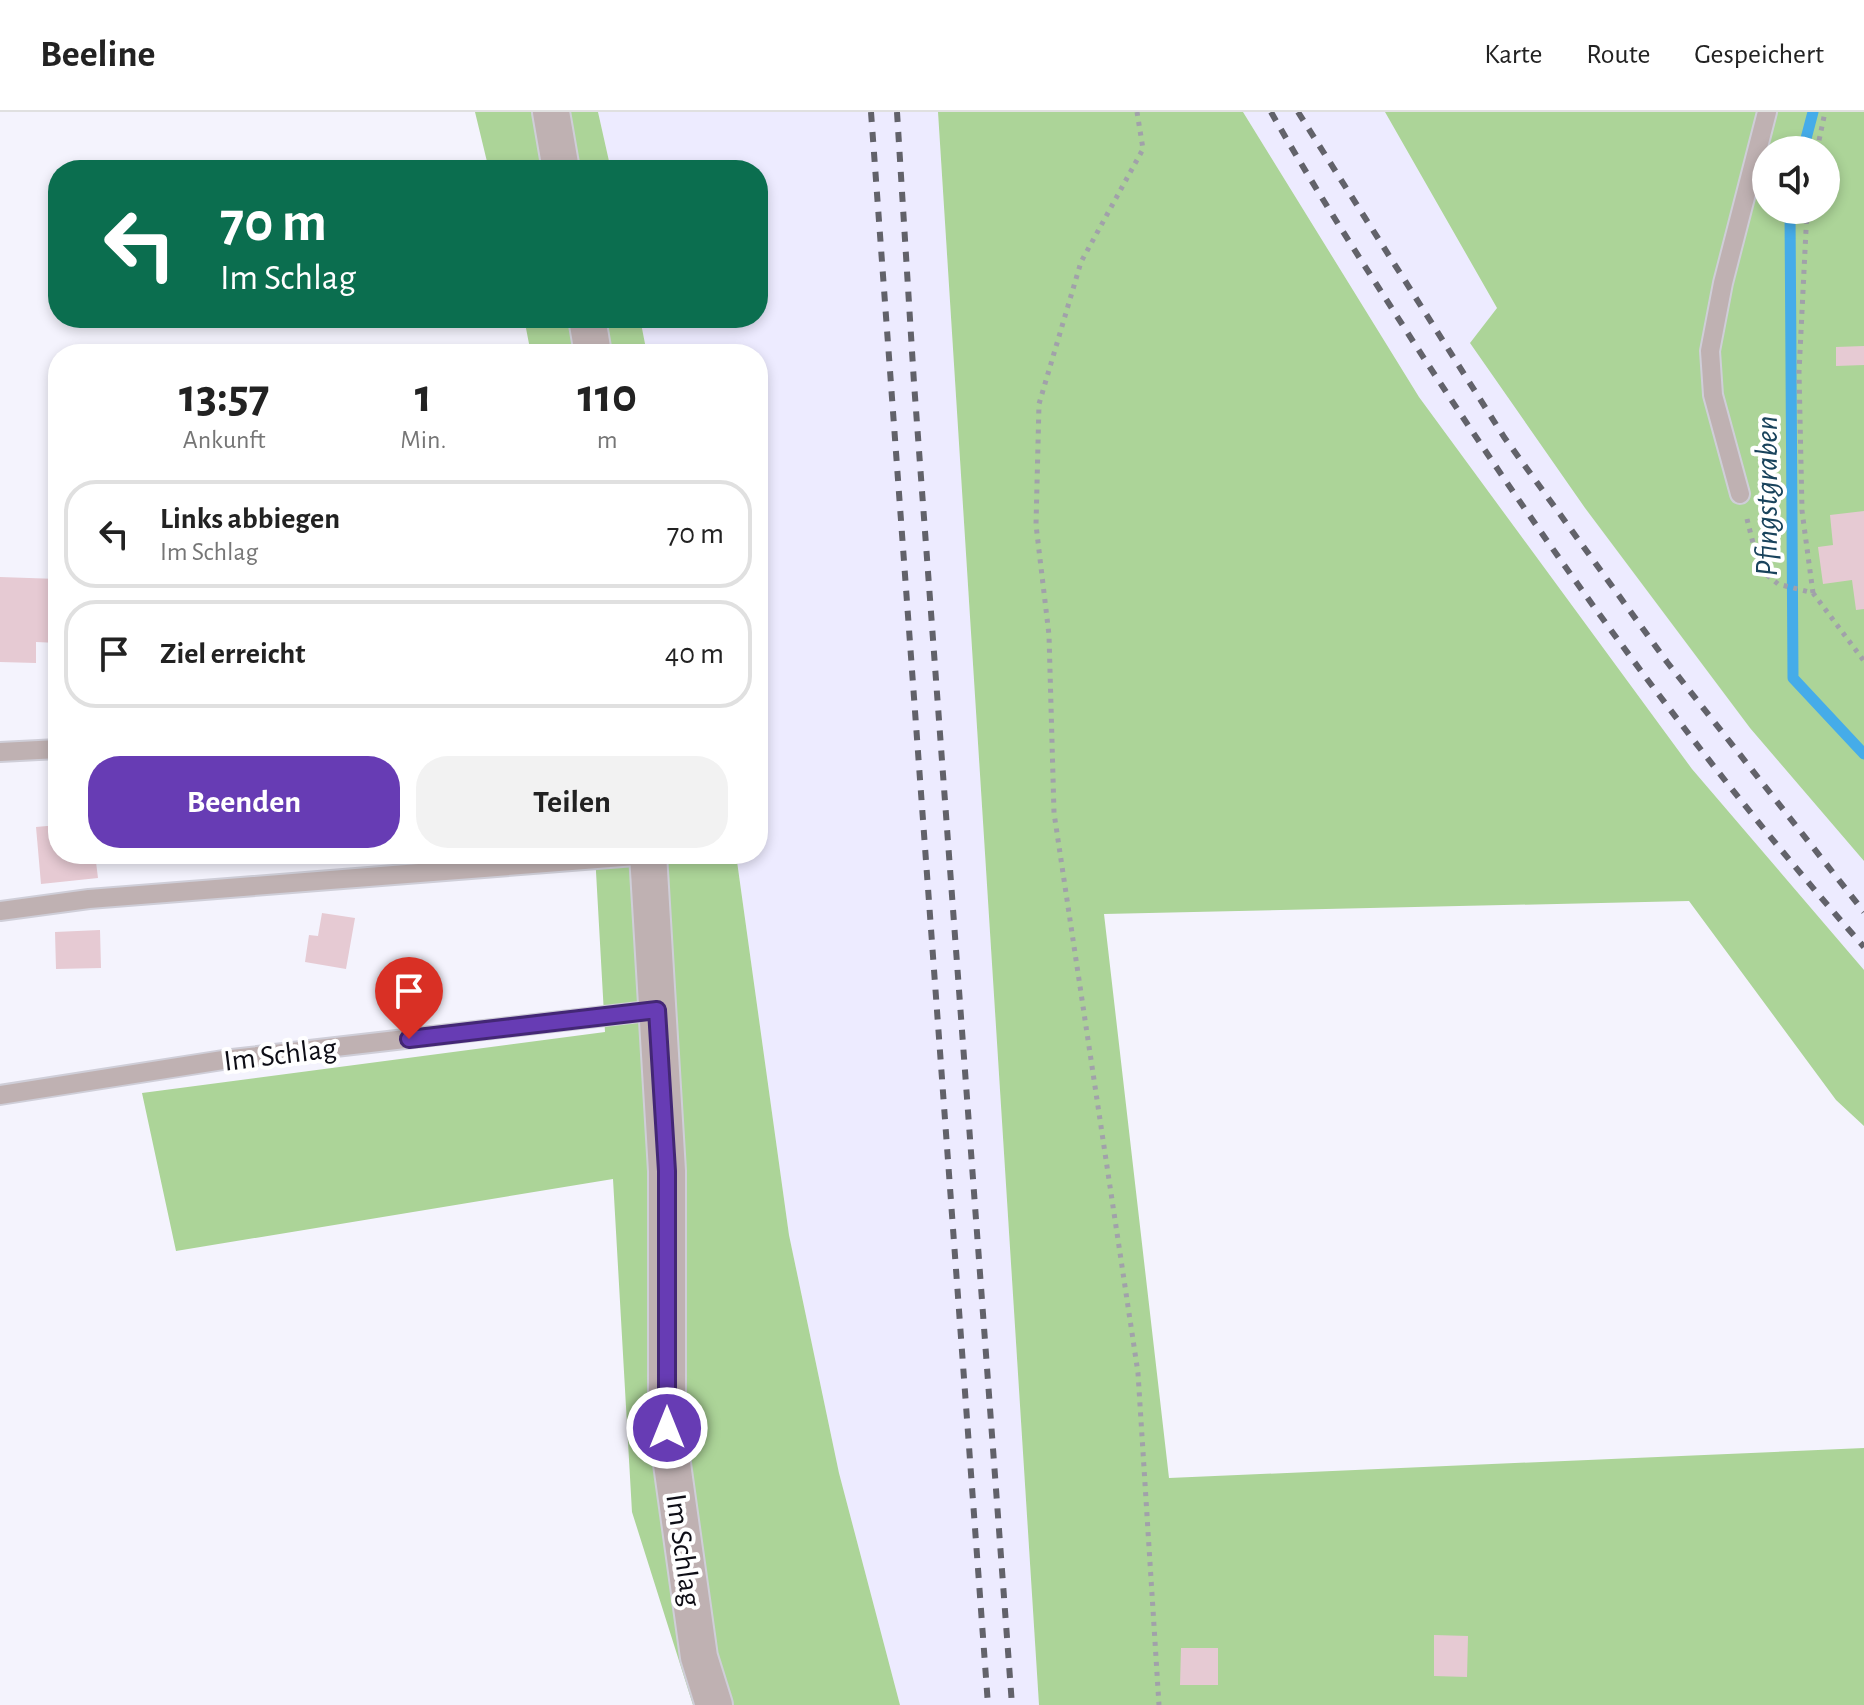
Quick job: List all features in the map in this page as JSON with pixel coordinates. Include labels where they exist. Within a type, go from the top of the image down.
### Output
[{"type":"street","points":[[551,112],[559,160]]},
{"type":"street","name":"Im Schlag","points":[[649,864],[667,1171],[667,1428],[699,1657],[714,1705]]},
{"type":"lane","points":[[1740,494],[1712,387],[1710,351],[1723,283],[1767,112]]},
{"type":"lane","points":[[0,752],[48,750]]},
{"type":"lane","name":"Im Schlag","points":[[0,911],[89,899],[534,864]]},
{"type":"lane","name":"Im Schlag","points":[[0,1095],[223,1060],[657,1010]]},
{"type":"path","points":[[1137,112],[1143,149],[1081,262],[1039,404],[1036,525],[1049,635],[1054,813],[1138,1373],[1159,1705]]},
{"type":"path","points":[[1820,136],[1825,112]]},
{"type":"path","points":[[1807,224],[1800,426],[1802,511],[1813,593]]},
{"type":"path","points":[[1740,494],[1758,560],[1778,584],[1813,593],[1864,661]]},
{"type":"shaded area","points":[[598,112],[938,112],[1039,1705],[900,1705],[839,1473],[789,1235],[737,864],[768,864],[768,344],[645,344],[642,328],[768,328],[768,160],[609,160]]},
{"type":"shaded area","points":[[1243,112],[1385,112],[1497,308],[1471,343],[1585,508],[1750,728],[1864,861],[1864,970],[1692,769],[1419,397]]},
{"type":"green space","points":[[475,112],[598,112],[609,160],[487,160]]},
{"type":"green space","points":[[938,112],[1243,112],[1419,397],[1692,769],[1864,970],[1864,1126],[1836,1100],[1689,901],[1104,914],[1169,1478],[1864,1448],[1864,1705],[1039,1705]]},
{"type":"green space","points":[[1385,112],[1864,112],[1864,861],[1750,728],[1585,508],[1470,343],[1497,308]]},
{"type":"green space","points":[[526,328],[642,328],[645,344],[529,344]]},
{"type":"green space","points":[[596,864],[737,864],[789,1235],[839,1473],[900,1705],[693,1705],[632,1512],[613,1179],[176,1251],[142,1093],[605,1032]]},
{"type":"building","points":[[1864,346],[1864,365],[1836,366],[1836,347]]},
{"type":"building","points":[[1864,511],[1864,609],[1856,610],[1852,580],[1823,584],[1818,547],[1833,545],[1830,515]]},
{"type":"building","points":[[0,577],[48,579],[48,643],[36,642],[36,663],[0,662]]},
{"type":"building","points":[[48,826],[48,864],[96,864],[98,878],[41,884],[36,827]]},
{"type":"building","points":[[322,913],[355,918],[346,969],[305,962],[309,935],[318,936]]},
{"type":"building","points":[[100,930],[101,968],[56,969],[55,932]]},
{"type":"building","points":[[1434,1635],[1468,1636],[1467,1677],[1434,1676]]},
{"type":"building","points":[[1181,1648],[1218,1648],[1218,1685],[1180,1685]]},
{"type":"waterway","name":"Pfingstgraben","points":[[1807,136],[1813,112]]},
{"type":"waterway","name":"Pfingstgraben","points":[[1790,224],[1793,678],[1864,754]]},
{"type":"railway","points":[[871,112],[988,1705]]},
{"type":"railway","points":[[897,112],[914,383],[1012,1705]]},
{"type":"railway","points":[[1271,112],[1418,349],[1575,581],[1686,731],[1864,947]]},
{"type":"railway","points":[[1298,112],[1504,437],[1667,662],[1864,912]]},
{"type":"route","points":[[409,1039],[657,1010],[667,1171],[667,1428]]}]
